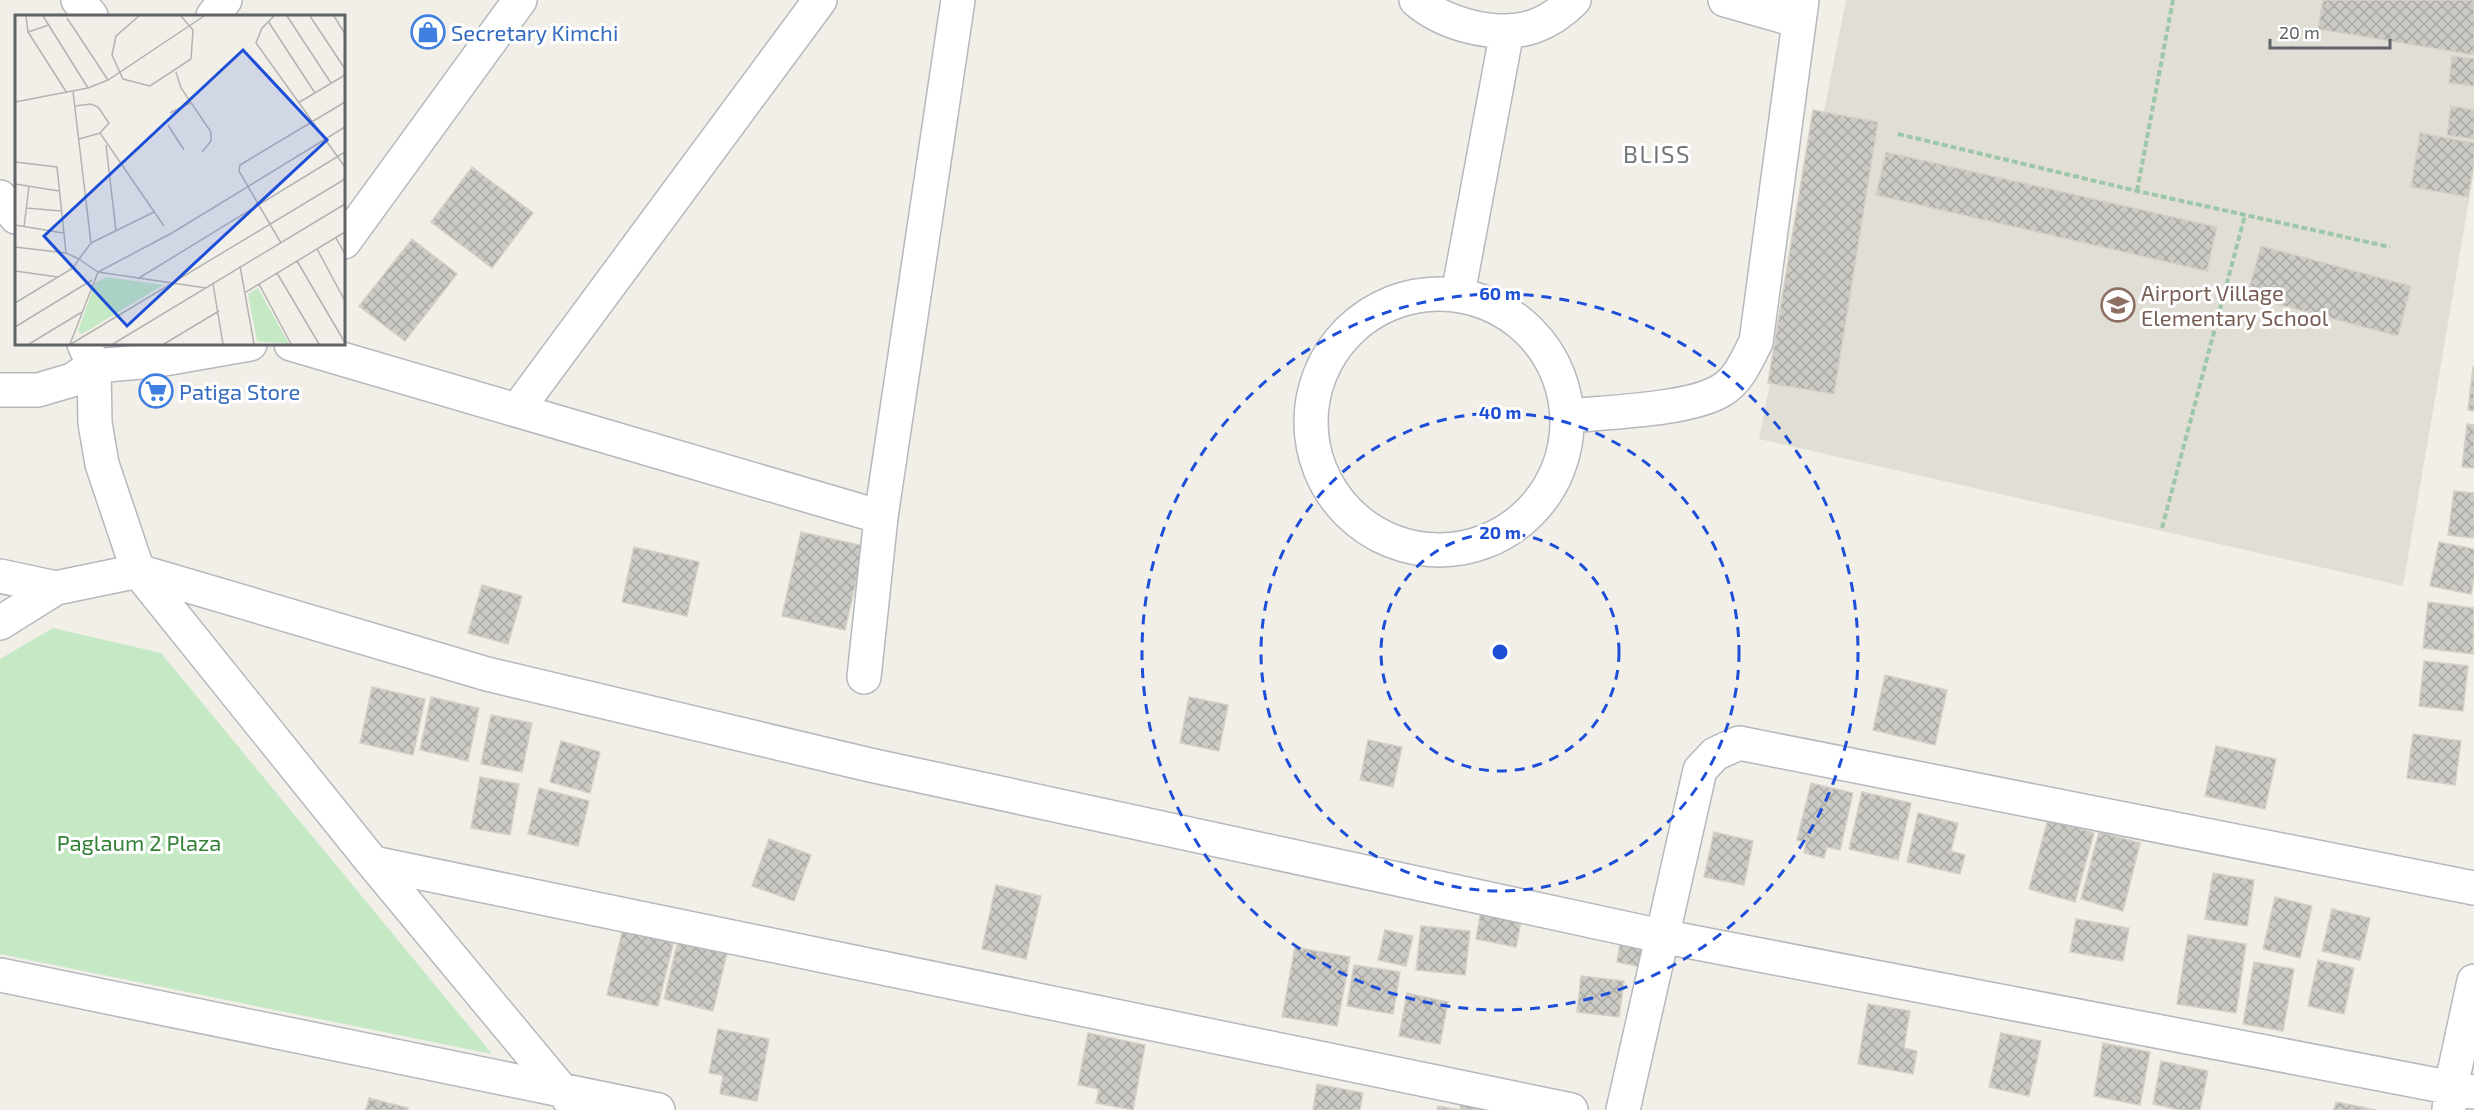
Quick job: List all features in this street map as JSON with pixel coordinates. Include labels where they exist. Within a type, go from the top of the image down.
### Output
[{"type":"street","points":[[78,0],[90,15]]},
{"type":"street","points":[[214,15],[225,0]]},
{"type":"street","points":[[345,242],[520,0]]},
{"type":"street","points":[[517,410],[820,0]]},
{"type":"street","points":[[864,677],[881,517],[958,0]]},
{"type":"street","points":[[1416,0],[1424,7],[1464,25],[1507,31],[1535,26],[1561,13],[1574,0]]},
{"type":"street","points":[[1568,416],[1695,402],[1723,390],[1743,369],[1756,342],[1801,10],[1725,0]]},
{"type":"street","points":[[1458,294],[1507,31]]},
{"type":"street","points":[[0,197],[15,216]]},
{"type":"street","points":[[1458,294],[1500,308],[1534,335],[1559,373],[1568,416],[1564,458],[1546,496],[1517,526],[1479,545],[1437,552],[1396,544],[1359,523],[1331,492],[1314,453],[1310,411],[1320,370],[1343,335],[1376,309],[1416,295],[1458,294]]},
{"type":"street","points":[[89,355],[153,361],[244,345]]},
{"type":"street","points":[[294,345],[881,517]]},
{"type":"street","points":[[0,390],[38,390],[72,380],[89,355]]},
{"type":"street","points":[[89,355],[95,423],[102,464],[138,571],[373,862],[571,1100]]},
{"type":"street","points":[[0,623],[56,588],[138,571],[488,674],[835,757],[1661,936],[2458,1096],[2474,981]]},
{"type":"street","points":[[0,576],[56,588]]},
{"type":"street","points":[[1623,1110],[1700,770],[1715,754],[1739,743],[2474,888]]},
{"type":"street","points":[[373,862],[1571,1110]]},
{"type":"street","points":[[0,975],[571,1100],[658,1110]]},
{"type":"path","points":[[2136,191],[2173,0]]},
{"type":"path","points":[[1898,134],[2136,191],[2390,247]]},
{"type":"path","points":[[2162,528],[2245,215]]},
{"type":"shaded area","name":"Airport Village Elementary School","points":[[1846,0],[2474,0],[2474,171],[2403,586],[1759,439]]},
{"type":"green space","name":"Paglaum 2 Plaza","points":[[53,628],[161,653],[492,1054],[0,954],[0,659]]},
{"type":"building","points":[[2323,0],[2474,0],[2474,55],[2318,29]]},
{"type":"building","points":[[2452,56],[2474,59],[2474,86],[2449,83]]},
{"type":"building","points":[[2451,106],[2474,110],[2474,139],[2447,135]]},
{"type":"building","points":[[1813,110],[1878,122],[1834,394],[1768,383]]},
{"type":"building","points":[[2420,133],[2474,143],[2474,163],[2468,197],[2411,187]]},
{"type":"building","points":[[1886,152],[2217,227],[2207,271],[1876,195]]},
{"type":"building","points":[[472,167],[533,213],[492,268],[431,222]]},
{"type":"building","points":[[412,239],[457,274],[405,341],[359,306]]},
{"type":"building","points":[[2261,246],[2411,286],[2398,336],[2247,296]]},
{"type":"building","points":[[2474,367],[2474,411],[2468,410]]},
{"type":"building","points":[[2467,424],[2474,425],[2474,468],[2462,467]]},
{"type":"building","points":[[2454,491],[2474,493],[2474,538],[2448,535]]},
{"type":"building","points":[[801,532],[864,546],[845,630],[782,616]]},
{"type":"building","points":[[2439,542],[2474,549],[2474,578],[2471,594],[2430,586]]},
{"type":"building","points":[[634,547],[699,562],[687,616],[622,602]]},
{"type":"building","points":[[482,585],[522,596],[508,644],[468,633]]},
{"type":"building","points":[[2428,602],[2474,608],[2473,654],[2423,648]]},
{"type":"building","points":[[2424,661],[2468,666],[2463,711],[2419,706]]},
{"type":"building","points":[[1885,675],[1947,690],[1935,745],[1873,730]]},
{"type":"building","points":[[372,687],[425,699],[413,755],[360,743]]},
{"type":"building","points":[[431,697],[479,708],[468,761],[420,750]]},
{"type":"building","points":[[1189,697],[1228,705],[1219,751],[1180,743]]},
{"type":"building","points":[[491,715],[532,723],[522,772],[481,764]]},
{"type":"building","points":[[2413,734],[2461,741],[2455,785],[2407,778]]},
{"type":"building","points":[[1368,740],[1402,747],[1393,787],[1360,780]]},
{"type":"building","points":[[561,741],[600,752],[590,793],[550,782]]},
{"type":"building","points":[[2216,746],[2276,759],[2265,809],[2205,796]]},
{"type":"building","points":[[480,777],[519,784],[510,835],[471,828]]},
{"type":"building","points":[[1811,783],[1853,793],[1840,850],[1827,847],[1824,858],[1804,853],[1806,842],[1797,840]]},
{"type":"building","points":[[539,788],[589,801],[578,846],[528,834]]},
{"type":"building","points":[[1862,792],[1911,803],[1898,860],[1849,849]]},
{"type":"building","points":[[1918,813],[1958,823],[1951,851],[1965,855],[1960,874],[1907,862]]},
{"type":"building","points":[[2048,819],[2094,833],[2075,902],[2029,889]]},
{"type":"building","points":[[1714,832],[1753,841],[1744,885],[1704,877]]},
{"type":"building","points":[[2099,832],[2140,843],[2123,911],[2081,899]]},
{"type":"building","points":[[769,839],[811,855],[794,901],[752,886]]},
{"type":"building","points":[[2213,873],[2254,880],[2247,926],[2205,919]]},
{"type":"building","points":[[996,885],[1041,896],[1026,959],[982,949]]},
{"type":"building","points":[[2275,897],[2312,906],[2300,958],[2263,949]]},
{"type":"building","points":[[2332,909],[2370,918],[2360,960],[2322,951]]},
{"type":"building","points":[[1481,910],[1522,917],[1516,947],[1476,939]]},
{"type":"building","points":[[2076,919],[2129,928],[2123,961],[2070,952]]},
{"type":"building","points":[[1421,926],[1470,931],[1465,975],[1416,970]]},
{"type":"building","points":[[623,928],[674,940],[658,1006],[607,995]]},
{"type":"building","points":[[681,928],[705,948],[727,953],[713,1011],[664,999]]},
{"type":"building","points":[[1385,930],[1413,936],[1406,966],[1378,960]]},
{"type":"building","points":[[2188,935],[2246,944],[2236,1013],[2177,1004]]},
{"type":"building","points":[[1621,937],[1646,941],[1642,967],[1617,962]]},
{"type":"building","points":[[1295,947],[1350,957],[1337,1026],[1282,1017]]},
{"type":"building","points":[[2318,960],[2354,968],[2344,1014],[2308,1006]]},
{"type":"building","points":[[2254,962],[2294,969],[2283,1031],[2243,1024]]},
{"type":"building","points":[[1354,965],[1400,972],[1393,1014],[1347,1006]]},
{"type":"building","points":[[1581,976],[1624,981],[1619,1017],[1577,1012]]},
{"type":"building","points":[[1407,993],[1448,1002],[1440,1044],[1399,1036]]},
{"type":"building","points":[[1868,1004],[1910,1011],[1904,1048],[1917,1051],[1913,1074],[1858,1064]]},
{"type":"building","points":[[718,1029],[769,1039],[757,1101],[720,1094],[723,1075],[709,1073]]},
{"type":"building","points":[[1088,1033],[1145,1045],[1133,1110],[1096,1103],[1099,1089],[1078,1085]]},
{"type":"building","points":[[2001,1033],[2041,1041],[2029,1096],[1989,1087]]},
{"type":"building","points":[[2103,1043],[2150,1052],[2140,1105],[2094,1096]]},
{"type":"building","points":[[2161,1061],[2208,1071],[2200,1110],[2180,1110],[2153,1104]]},
{"type":"building","points":[[1317,1084],[1363,1093],[1360,1110],[1313,1110]]},
{"type":"building","points":[[369,1098],[408,1108],[408,1110],[366,1110]]},
{"type":"building","points":[[2336,1102],[2376,1110],[2334,1110]]},
{"type":"building","points":[[1461,1104],[1488,1108],[1488,1110],[1460,1110]]},
{"type":"building","points":[[1438,1106],[1460,1110],[1437,1110]]},
{"type":"place","name":"Secretary Kimchi","points":[[428,32]]},
{"type":"place","name":"Airport Village Elementary School","points":[[2118,305]]},
{"type":"place","name":"Patiga Store","points":[[156,391]]},
{"type":"district","name":"BLISS","points":[[1657,153]]}]
